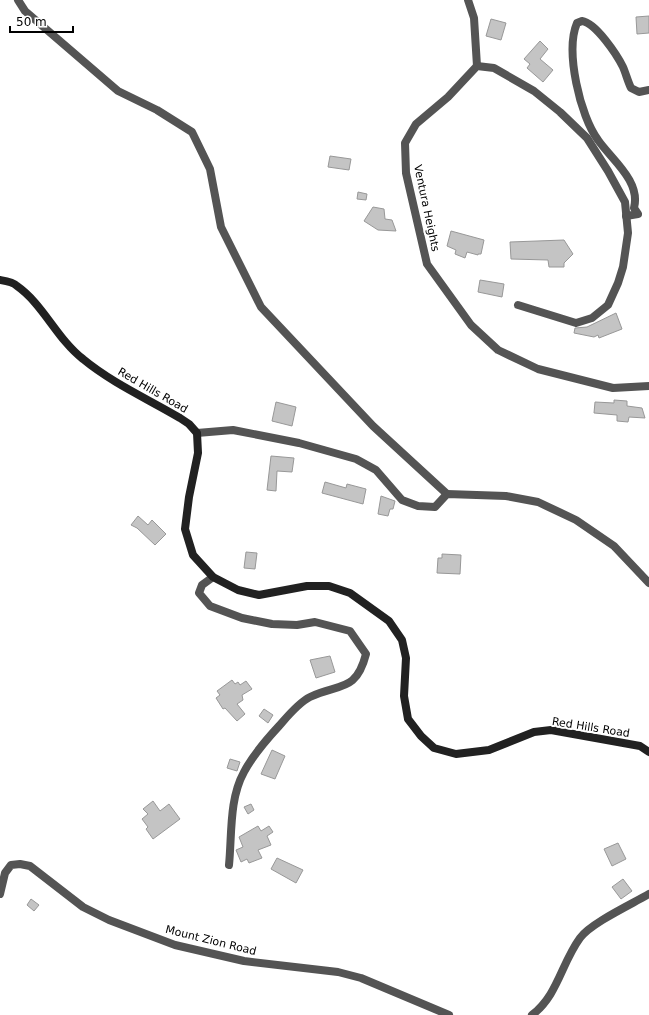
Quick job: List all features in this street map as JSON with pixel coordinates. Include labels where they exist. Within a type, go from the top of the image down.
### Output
[{"type":"main road","name":"Red Hills Road","points":[[0,280],[16,285],[27,293],[73,350],[83,360],[107,376],[180,418],[189,424],[197,433],[198,453],[189,497],[185,529],[192,555],[213,577],[238,590],[259,595],[307,586],[329,586],[350,593],[389,621],[402,640],[406,658],[404,696],[408,719],[421,736],[434,748],[456,754],[489,750],[534,732],[551,730],[640,746],[649,752]]},
{"type":"street","points":[[18,0],[25,11],[118,91],[157,110],[192,132],[210,169],[221,227],[261,307],[373,426],[447,494],[506,496],[538,502],[576,520],[614,546],[649,583]]},
{"type":"street","points":[[468,0],[474,18],[477,66],[494,68],[534,91],[560,112],[587,138],[608,171],[625,202],[628,233],[618,283],[608,305],[592,318],[576,323],[518,305]]},
{"type":"street","points":[[626,216],[638,214],[634,208],[636,200],[634,190],[618,163],[597,140],[589,123],[575,83],[574,37],[577,23],[582,21],[589,23],[604,39],[616,54],[631,88],[639,92],[649,90]]},
{"type":"street","name":"Ventura Heights","points":[[477,66],[448,97],[416,124],[405,143],[406,173],[427,264],[471,325],[498,350],[538,369],[613,388],[649,386]]},
{"type":"street","points":[[197,433],[233,430],[299,443],[356,459],[376,470],[402,500],[418,506],[435,507],[447,494]]},
{"type":"street","points":[[213,577],[202,585],[199,593],[210,606],[242,618],[272,624],[297,625],[315,622],[350,631],[366,654],[363,666],[354,680],[341,688],[309,697],[289,714],[259,748],[243,773],[234,801],[229,865]]},
{"type":"street","name":"Mount Zion Road","points":[[0,894],[5,873],[11,865],[20,864],[30,866],[83,907],[109,920],[175,945],[244,962],[338,972],[361,978],[449,1015]]},
{"type":"street","points":[[532,1015],[550,998],[571,952],[581,937],[595,926],[649,894]]},
{"type":"building","points":[[649,16],[649,33],[637,34],[636,17]]},
{"type":"building","points":[[491,19],[506,23],[501,40],[486,36]]},
{"type":"building","points":[[540,41],[548,49],[540,59],[553,70],[543,82],[527,68],[530,64],[524,59]]},
{"type":"building","points":[[330,156],[351,159],[349,170],[328,167]]},
{"type":"building","points":[[358,192],[367,194],[366,200],[357,199]]},
{"type":"building","points":[[373,207],[384,209],[385,219],[392,220],[396,231],[378,230],[364,221]]},
{"type":"building","points":[[451,231],[484,240],[481,254],[478,255],[467,252],[465,258],[455,254],[456,250],[447,246]]},
{"type":"building","points":[[564,240],[573,254],[564,263],[564,267],[549,267],[548,260],[511,259],[510,242]]},
{"type":"building","points":[[480,280],[504,284],[502,297],[478,292]]},
{"type":"building","points":[[616,313],[622,329],[599,338],[598,335],[594,337],[574,333],[575,328],[587,327]]},
{"type":"building","points":[[614,400],[627,401],[627,406],[642,408],[645,418],[629,417],[628,422],[617,421],[617,415],[594,413],[595,402],[614,403]]},
{"type":"building","points":[[276,402],[296,407],[292,426],[272,421]]},
{"type":"building","points":[[271,456],[294,458],[292,472],[277,471],[276,491],[267,490]]},
{"type":"building","points":[[325,482],[346,488],[347,484],[366,489],[363,504],[322,493]]},
{"type":"building","points":[[381,496],[395,501],[393,509],[390,509],[388,516],[378,514]]},
{"type":"building","points":[[138,516],[148,525],[152,520],[166,534],[155,545],[137,528],[131,525]]},
{"type":"building","points":[[246,552],[257,553],[255,569],[244,568]]},
{"type":"building","points":[[442,554],[461,555],[460,574],[437,573],[438,558],[442,558]]},
{"type":"building","points":[[330,656],[335,672],[316,678],[310,660]]},
{"type":"building","points":[[232,680],[235,684],[238,682],[240,685],[246,681],[252,689],[242,695],[243,700],[237,704],[245,714],[237,721],[225,708],[223,709],[216,698],[220,695],[217,691]]},
{"type":"building","points":[[264,709],[273,715],[268,723],[259,716]]},
{"type":"building","points":[[272,750],[285,756],[275,779],[261,774]]},
{"type":"building","points":[[230,759],[240,762],[237,771],[227,768]]},
{"type":"building","points":[[153,801],[160,811],[169,804],[180,819],[153,839],[146,829],[148,827],[142,819],[148,814],[143,809]]},
{"type":"building","points":[[251,804],[254,810],[248,814],[244,807]]},
{"type":"building","points":[[258,826],[261,831],[269,826],[273,832],[267,836],[271,845],[258,850],[262,858],[249,863],[247,859],[241,862],[236,850],[243,847],[239,837]]},
{"type":"building","points":[[618,843],[626,859],[612,866],[604,849]]},
{"type":"building","points":[[277,858],[303,870],[296,883],[271,869]]},
{"type":"building","points":[[623,879],[632,891],[621,899],[612,887]]},
{"type":"building","points":[[31,899],[39,905],[34,911],[27,905]]}]
